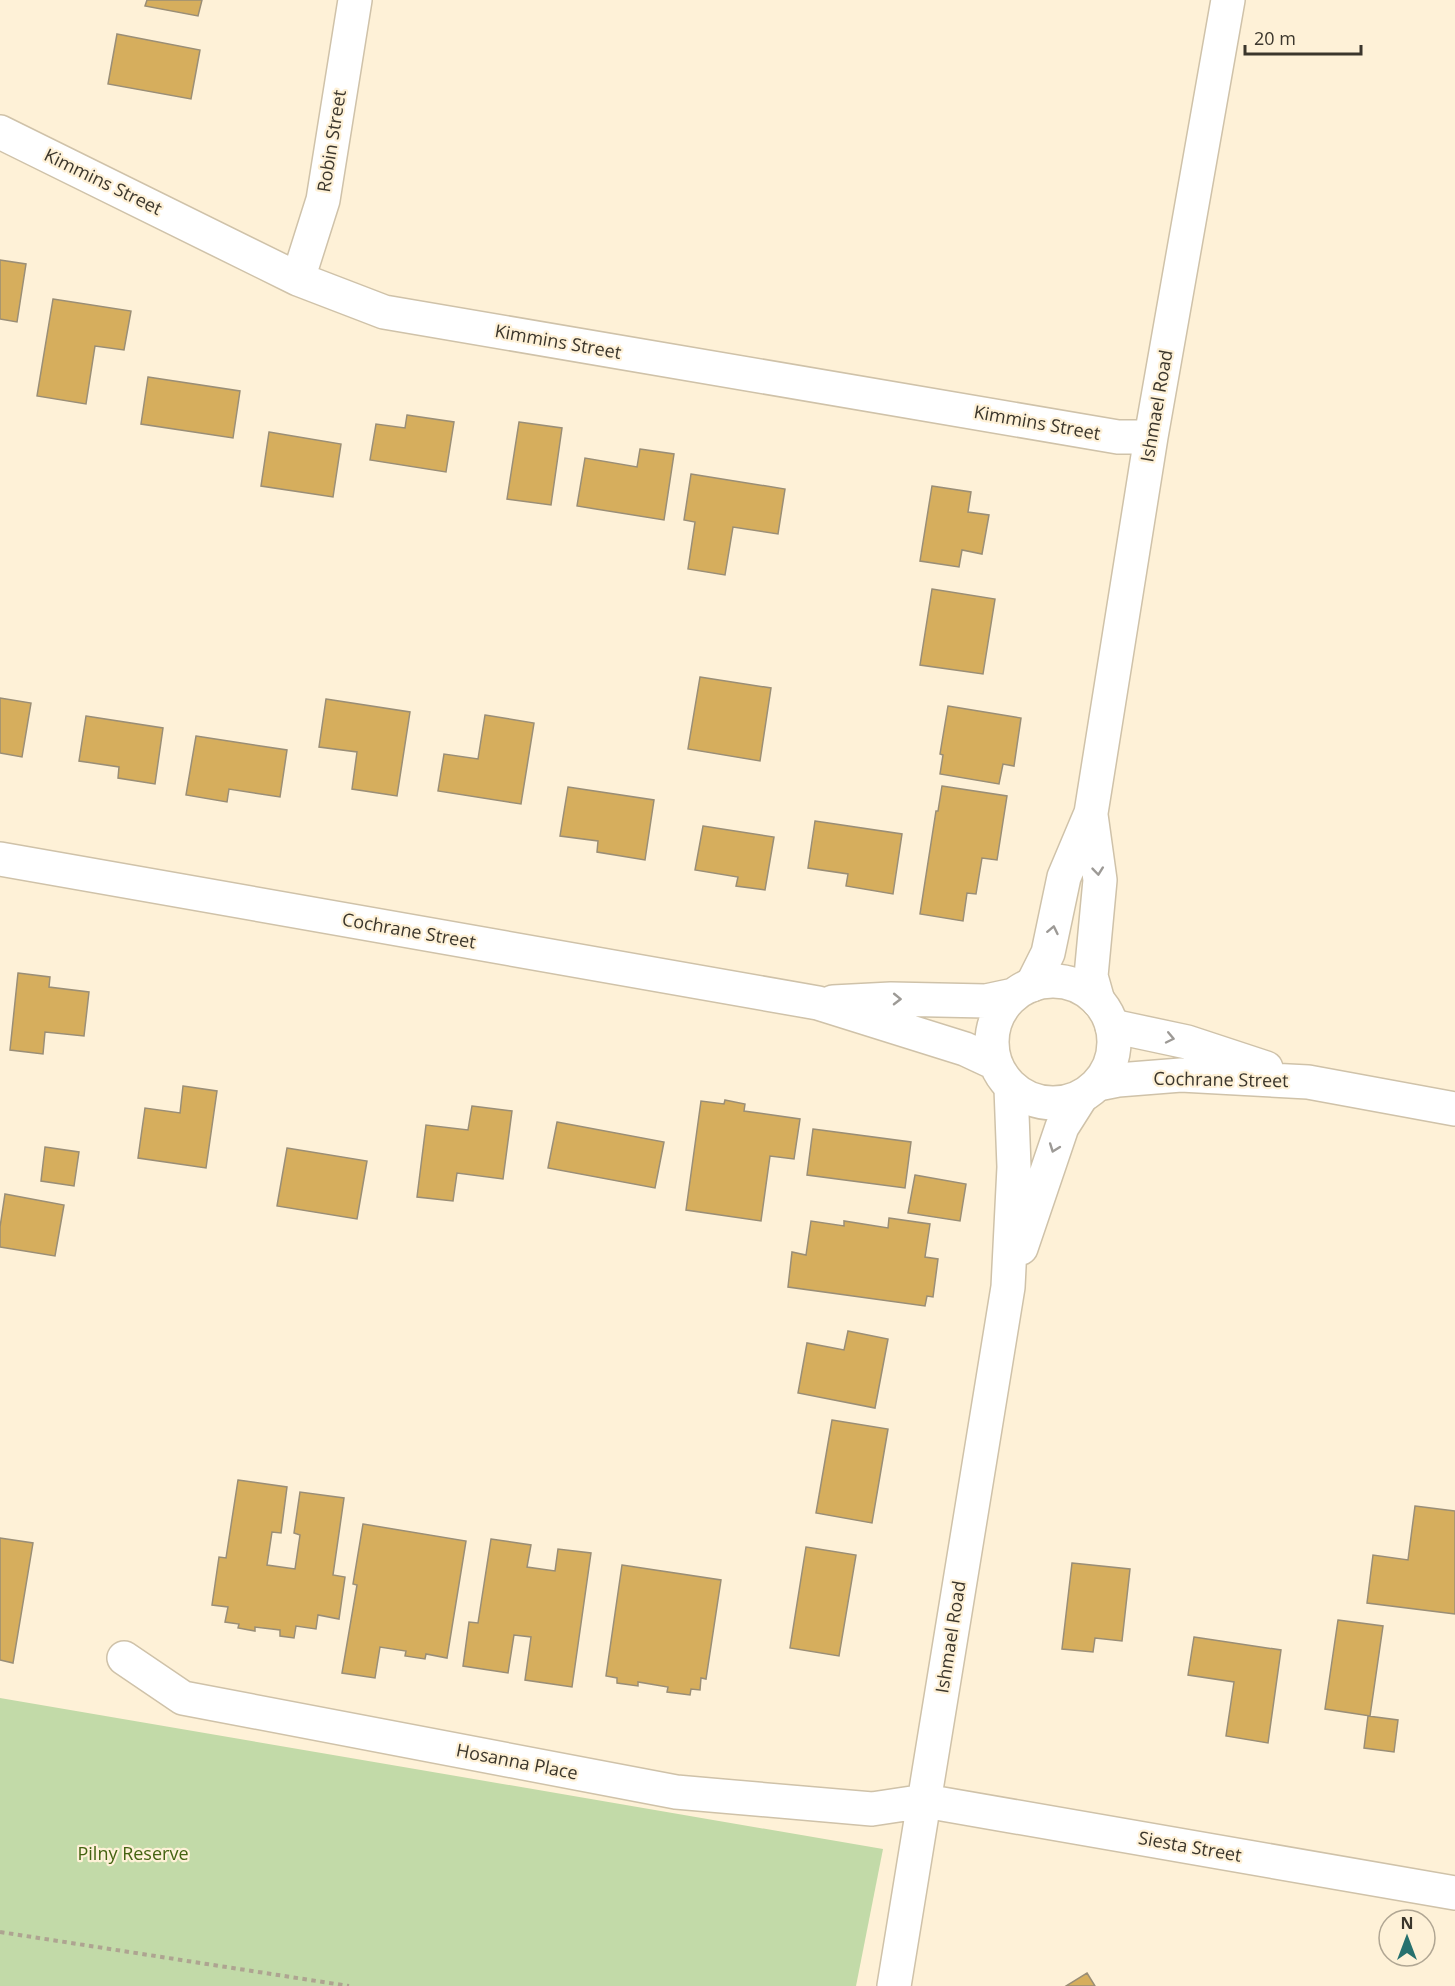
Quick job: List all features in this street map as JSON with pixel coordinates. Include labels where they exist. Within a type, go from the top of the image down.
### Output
[{"type":"street","name":"Robin Street","points":[[298,279],[323,201],[355,0]]},
{"type":"street","name":"Ishmael Road","points":[[1023,990],[1048,953],[1064,877],[1091,813],[1151,436],[1228,0]]},
{"type":"street","name":"Kimmins Street","points":[[0,132],[298,279],[384,312],[1119,437],[1151,436]]},
{"type":"street","name":"Ishmael Road","points":[[1091,813],[1100,880],[1090,976],[1105,1013]]},
{"type":"street","name":"Cochrane Street","points":[[0,859],[818,1003],[965,1049],[1003,1076]]},
{"type":"street","points":[[1050,981],[1068,983],[1084,990],[1105,1013],[1114,1047],[1109,1066],[1089,1090],[1063,1102],[1044,1103],[1027,1098],[1003,1076],[992,1050],[995,1021],[1003,1007],[1023,990],[1050,981]]},
{"type":"street","name":"Cochrane Street","points":[[818,1003],[891,999],[986,1001],[1023,990]]},
{"type":"street","name":"Cochrane Street","points":[[1105,1013],[1308,1082]]},
{"type":"street","name":"Cochrane Street","points":[[1089,1090],[1119,1080],[1181,1075],[1308,1082],[1455,1109]]},
{"type":"street","name":"Ishmael Road","points":[[894,1986],[1008,1287],[1014,1167],[1003,1076]]},
{"type":"street","name":"Ishmael Road","points":[[1008,1287],[1062,1127],[1089,1090]]},
{"type":"street","name":"Hosanna Place","points":[[124,1658],[183,1698],[676,1792],[872,1809],[925,1802]]},
{"type":"street","name":"Siesta Street","points":[[925,1802],[1455,1893]]},
{"type":"path","points":[[0,1932],[349,1986]]},
{"type":"green space","name":"Pilny Reserve","points":[[0,1698],[883,1849],[856,1986],[0,1986]]},
{"type":"building","points":[[147,0],[202,0],[198,16],[145,6]]},
{"type":"building","points":[[117,34],[200,50],[191,99],[108,84]]},
{"type":"building","points":[[0,260],[26,264],[17,322],[0,319]]},
{"type":"building","points":[[53,299],[131,311],[124,350],[95,346],[86,404],[37,396]]},
{"type":"building","points":[[148,377],[240,391],[233,438],[141,424]]},
{"type":"building","points":[[407,415],[454,422],[446,472],[370,460],[376,424],[405,428]]},
{"type":"building","points":[[519,422],[562,428],[551,505],[507,499]]},
{"type":"building","points":[[269,432],[341,444],[333,497],[261,486]]},
{"type":"building","points":[[640,449],[674,454],[664,520],[577,506],[585,458],[637,467]]},
{"type":"building","points":[[691,474],[785,489],[778,534],[733,527],[725,575],[688,569],[695,522],[684,520]]},
{"type":"building","points":[[932,486],[971,492],[968,512],[989,515],[982,554],[962,550],[959,567],[920,561]]},
{"type":"building","points":[[932,589],[995,599],[983,674],[920,665]]},
{"type":"building","points":[[700,677],[771,688],[760,761],[688,749]]},
{"type":"building","points":[[0,698],[31,703],[22,757],[0,753]]},
{"type":"building","points":[[326,699],[410,712],[397,796],[352,789],[357,752],[319,747]]},
{"type":"building","points":[[948,706],[1021,718],[1014,766],[1003,764],[999,784],[940,774],[943,755],[940,754]]},
{"type":"building","points":[[485,715],[534,723],[521,804],[438,791],[444,754],[478,759]]},
{"type":"building","points":[[86,716],[163,728],[155,784],[118,778],[119,767],[79,761]]},
{"type":"building","points":[[196,736],[287,750],[280,797],[229,789],[227,802],[186,795]]},
{"type":"building","points":[[942,786],[1007,796],[997,860],[982,858],[976,894],[967,893],[963,921],[920,914]]},
{"type":"building","points":[[568,787],[654,800],[645,860],[597,852],[598,841],[560,836]]},
{"type":"building","points":[[815,821],[902,834],[893,894],[846,886],[848,874],[808,868]]},
{"type":"building","points":[[703,826],[774,837],[765,890],[736,886],[738,877],[695,870]]},
{"type":"building","points":[[18,973],[50,977],[49,987],[89,992],[84,1036],[45,1032],[43,1054],[10,1050]]},
{"type":"building","points":[[183,1086],[217,1091],[206,1168],[138,1158],[145,1108],[180,1113]]},
{"type":"building","points":[[725,1100],[745,1104],[744,1111],[800,1119],[794,1159],[770,1156],[761,1221],[686,1210],[701,1101],[724,1104]]},
{"type":"building","points":[[472,1106],[512,1111],[503,1179],[457,1173],[453,1201],[417,1197],[426,1125],[468,1130]]},
{"type":"building","points":[[557,1122],[664,1142],[655,1188],[548,1168]]},
{"type":"building","points":[[813,1129],[911,1142],[905,1188],[807,1175]]},
{"type":"building","points":[[45,1147],[79,1152],[74,1186],[41,1181]]},
{"type":"building","points":[[287,1148],[367,1161],[357,1219],[277,1206]]},
{"type":"building","points":[[915,1175],[966,1184],[960,1221],[908,1213]]},
{"type":"building","points":[[5,1194],[64,1205],[55,1256],[0,1247],[0,1227]]},
{"type":"building","points":[[889,1218],[930,1224],[925,1257],[938,1259],[933,1297],[927,1296],[925,1306],[788,1287],[792,1252],[806,1255],[811,1221],[844,1226],[844,1221],[888,1228]]},
{"type":"building","points":[[848,1331],[888,1339],[875,1408],[798,1393],[807,1343],[844,1350]]},
{"type":"building","points":[[832,1420],[888,1429],[872,1523],[816,1513]]},
{"type":"building","points":[[238,1480],[287,1487],[281,1533],[272,1532],[267,1565],[295,1569],[300,1535],[294,1533],[300,1492],[344,1498],[333,1575],[345,1577],[339,1619],[318,1615],[316,1629],[296,1626],[294,1638],[280,1636],[280,1630],[255,1627],[255,1631],[238,1628],[239,1624],[225,1622],[228,1607],[212,1605],[219,1557],[226,1558]]},
{"type":"building","points":[[1415,1506],[1455,1511],[1455,1614],[1367,1603],[1373,1555],[1408,1560]]},
{"type":"building","points":[[363,1524],[466,1541],[447,1658],[426,1654],[425,1659],[405,1656],[406,1651],[380,1647],[375,1678],[342,1673],[357,1585],[353,1584]]},
{"type":"building","points":[[0,1538],[33,1543],[13,1663],[0,1660]]},
{"type":"building","points":[[491,1539],[531,1545],[527,1567],[555,1571],[558,1549],[591,1553],[572,1687],[525,1680],[531,1637],[514,1635],[508,1673],[463,1666],[469,1622],[478,1623]]},
{"type":"building","points":[[806,1547],[856,1555],[839,1656],[790,1648]]},
{"type":"building","points":[[1072,1563],[1130,1569],[1122,1641],[1095,1638],[1093,1652],[1062,1649]]},
{"type":"building","points":[[622,1565],[721,1580],[706,1679],[701,1678],[700,1690],[691,1689],[690,1695],[667,1692],[668,1687],[638,1682],[638,1686],[617,1683],[617,1678],[606,1676]]},
{"type":"building","points":[[1338,1620],[1383,1626],[1370,1716],[1325,1709]]},
{"type":"building","points":[[1194,1637],[1281,1650],[1268,1743],[1226,1736],[1234,1682],[1188,1675]]},
{"type":"building","points":[[1368,1716],[1398,1720],[1394,1752],[1364,1748]]},
{"type":"building","points":[[1087,1973],[1095,1986],[1066,1986]]}]
